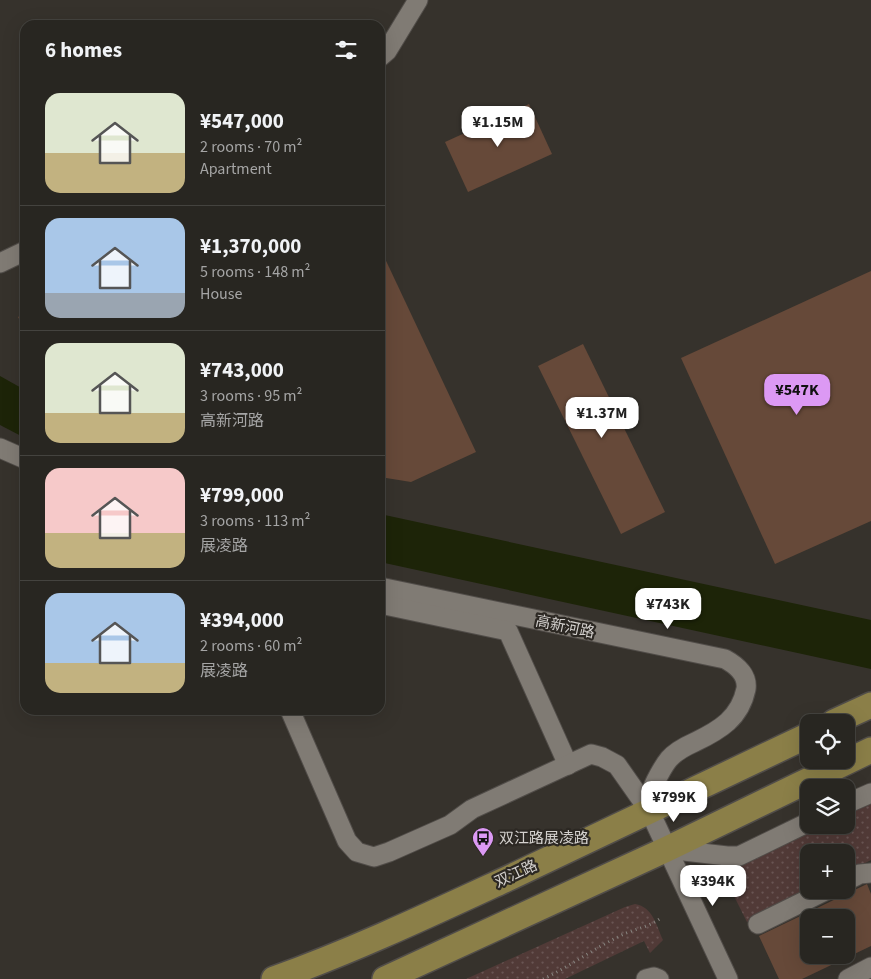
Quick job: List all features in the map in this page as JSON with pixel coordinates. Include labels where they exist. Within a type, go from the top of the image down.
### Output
[{"type":"main road","points":[[851,714],[871,705]]},
{"type":"main road","name":"双江路","points":[[274,979],[328,960],[394,931],[650,812],[800,739]]},
{"type":"main road","points":[[385,979],[667,849],[871,750]]},
{"type":"street","points":[[385,52],[418,0]]},
{"type":"street","points":[[0,263],[20,253]]},
{"type":"street","points":[[0,448],[20,457]]},
{"type":"street","name":"高新河路","points":[[385,588],[725,659],[735,664],[744,676],[746,685],[744,698],[736,712],[723,727],[683,748],[669,758],[651,792],[650,812]]},
{"type":"street","points":[[385,605],[508,631],[568,766]]},
{"type":"street","points":[[292,715],[347,841],[357,852],[374,857],[450,825],[472,809],[591,754],[602,757],[617,766],[650,812],[728,979]]},
{"type":"street","points":[[855,800],[871,793]]},
{"type":"street","points":[[667,849],[739,856],[800,826]]},
{"type":"street","points":[[855,876],[871,872]]},
{"type":"street","points":[[758,924],[809,899]]},
{"type":"street","points":[[848,979],[871,967]]},
{"type":"street","points":[[646,979],[654,977],[659,979]]},
{"type":"path","points":[[543,979],[577,962],[619,936],[650,926],[661,918]]},
{"type":"shaded area","points":[[0,376],[20,387],[20,435],[0,425]]},
{"type":"shaded area","points":[[385,515],[871,620],[871,669],[385,563]]},
{"type":"shaded area","points":[[871,799],[871,860],[855,868],[855,844],[800,844],[800,896],[747,922],[725,878],[726,868],[800,832],[800,834],[855,834],[855,806]]},
{"type":"shaded area","points":[[635,904],[650,913],[663,940],[650,953],[644,941],[565,979],[466,979],[625,907]]},
{"type":"building","points":[[529,104],[552,154],[468,192],[445,142]]},
{"type":"building","points":[[385,259],[476,452],[411,482],[385,478]]},
{"type":"building","points":[[871,271],[871,521],[775,564],[681,358]]},
{"type":"building","points":[[583,344],[665,512],[621,534],[538,366]]},
{"type":"building","points":[[867,884],[871,894],[871,946],[855,954],[855,909],[815,909],[836,899],[855,899],[855,890]]},
{"type":"building","points":[[800,916],[800,964],[833,964],[802,979],[779,979],[759,936]]},
{"type":"place","name":"双江路展凌路","points":[[483,857]]}]
